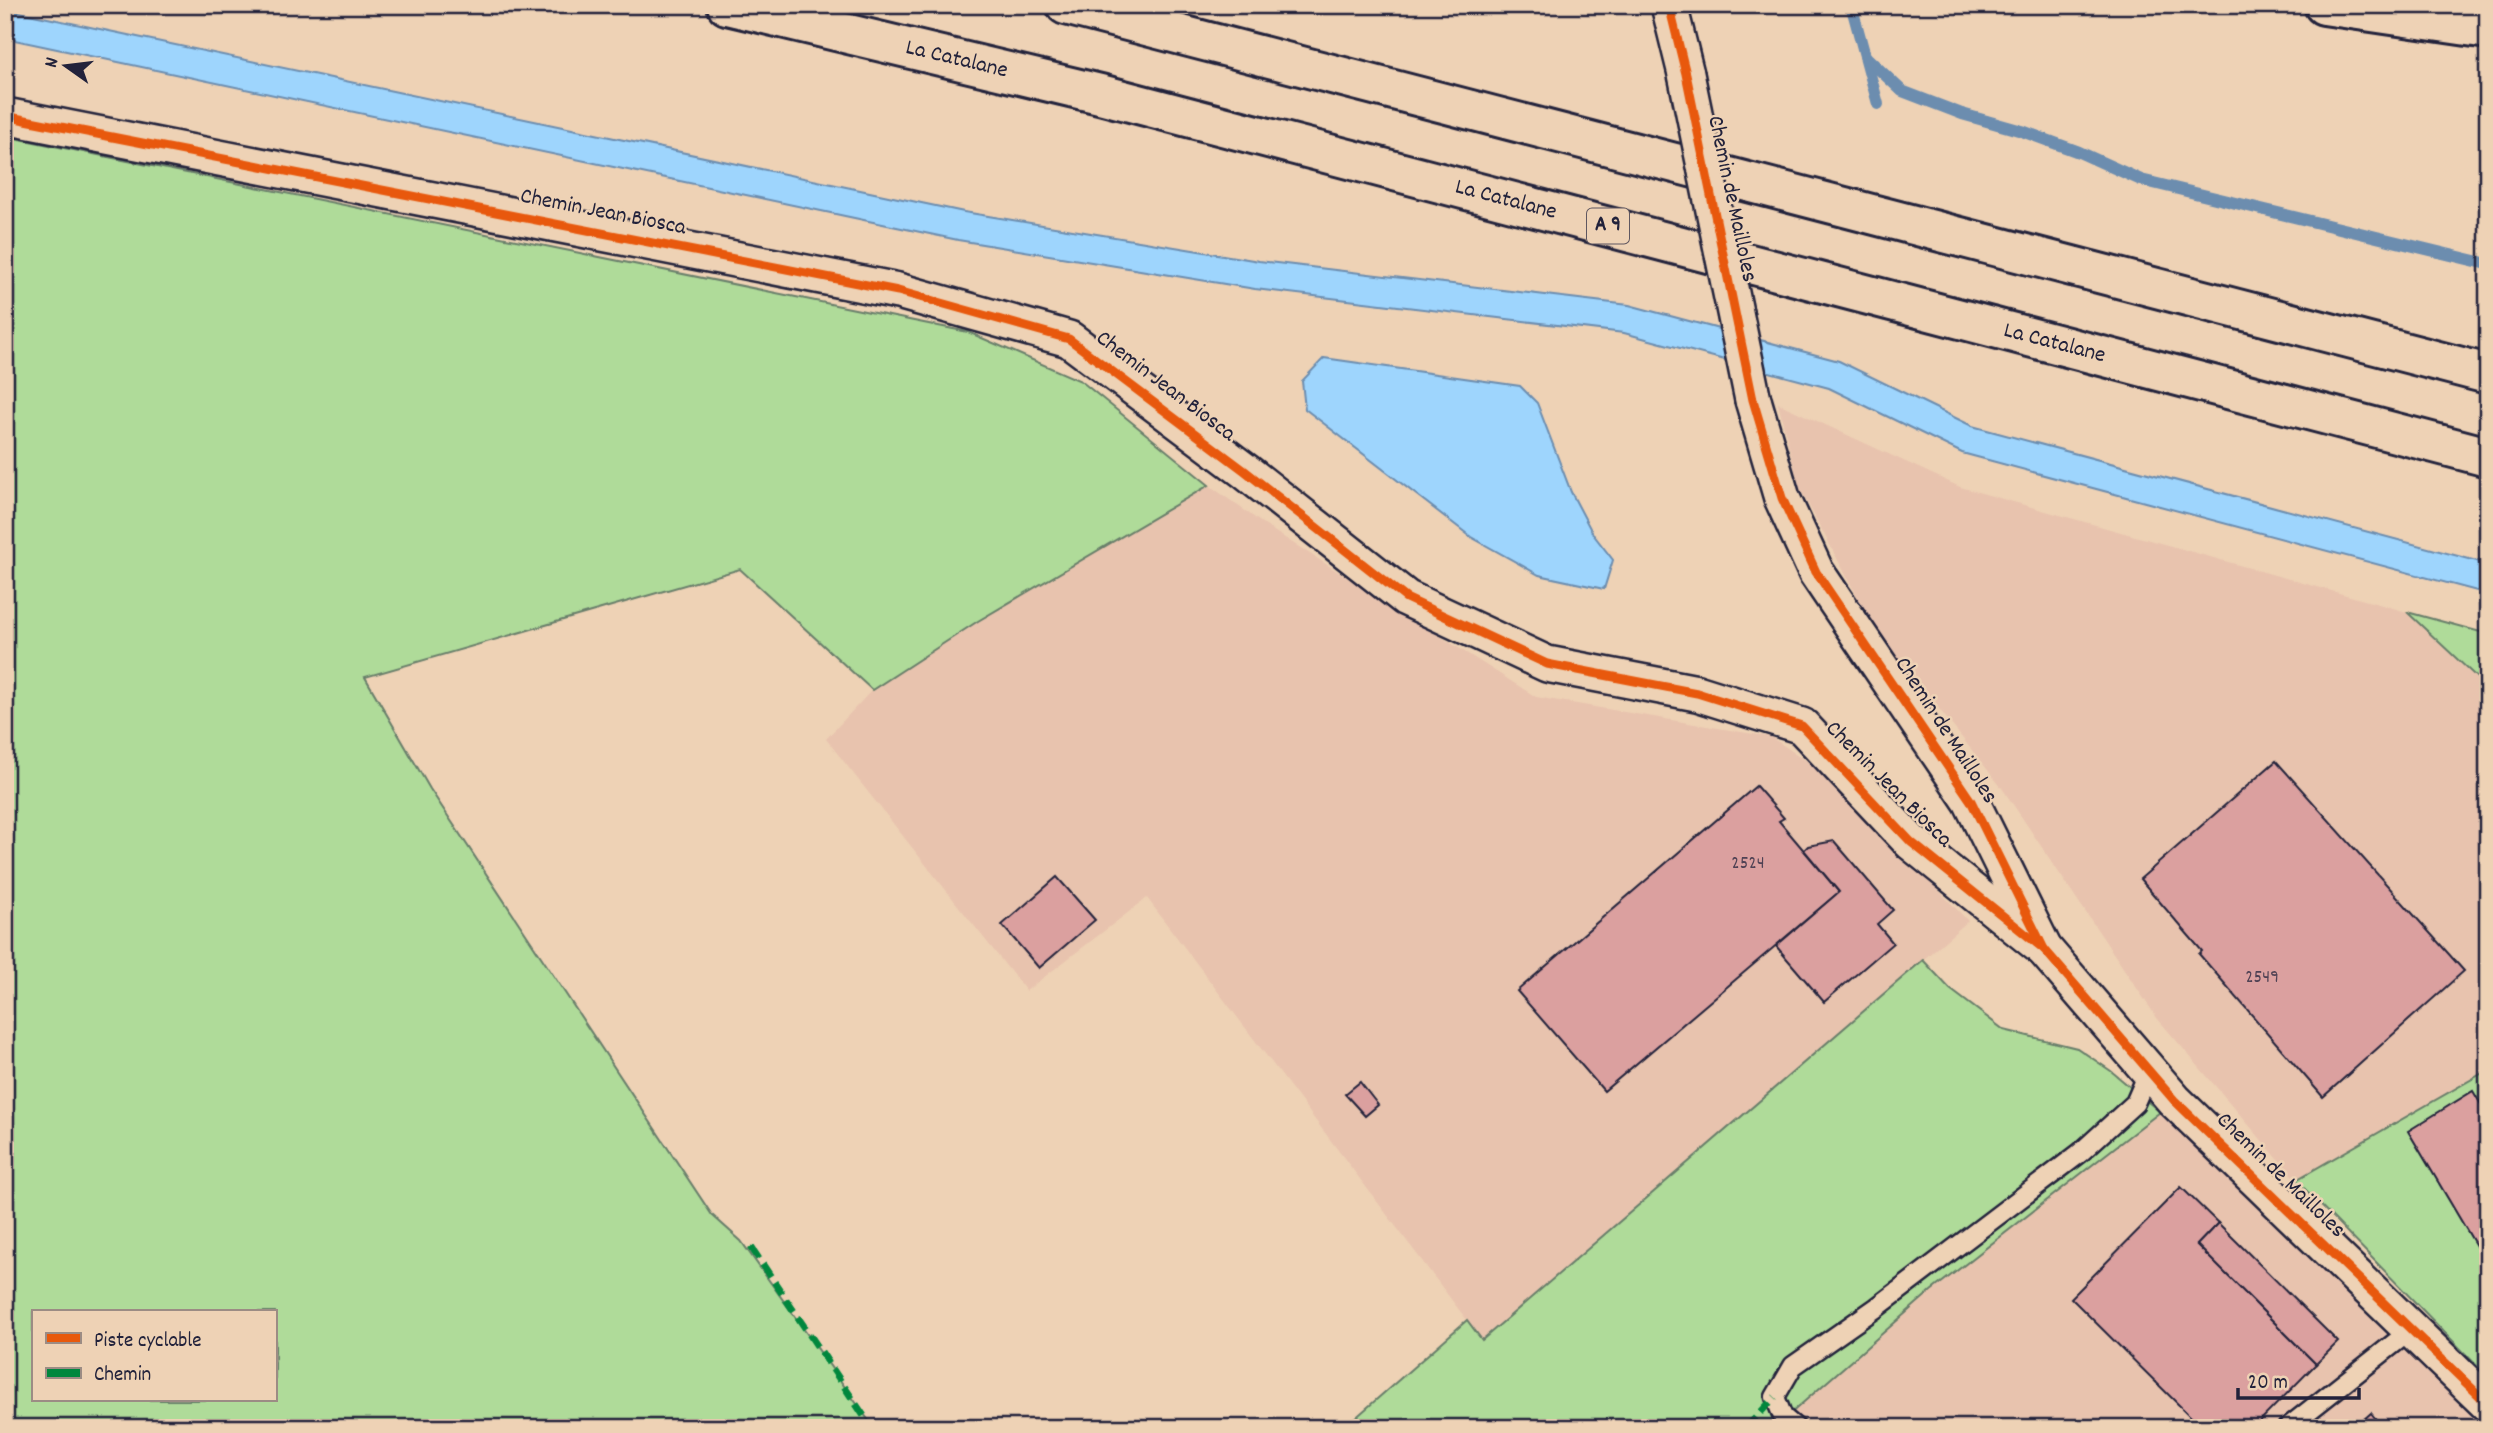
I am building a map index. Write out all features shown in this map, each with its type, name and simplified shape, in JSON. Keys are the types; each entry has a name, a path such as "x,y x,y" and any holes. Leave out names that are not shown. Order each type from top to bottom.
{"highway":[{"name":"La Catalane","path":"727,5 1100,94 2488,457"},
{"path":"1066,5 2488,374"},
{"path":"2324,5 2488,29"}],"street":[{"name":"Chemin de Mailloles","path":"1669,5 1686,74 1752,400 1782,498 1816,572 1971,801 2044,949 2174,1100 2488,1404"},
{"name":"Chemin Jean Biosca","path":"5,116 898,291 1069,339 1245,471 1406,598 1547,664 1698,693 1802,726 1911,842 2044,949"}],"lane":[{"path":"1796,1428 1783,1418 1775,1397 1793,1366 1876,1308 2080,1153 2135,1102 2149,1071"},
{"path":"2287,1428 2412,1330"}],"shaded area":[{"path":"1778,403 1960,487 2407,612 2488,688 2488,1070 2296,1180 2157,1018 2002,788 1873,626 1799,487"},
{"path":"1209,485 1269,528 1536,697 1771,737 1830,777 1968,921 1482,1340 1147,898 1026,991 826,739 872,690 978,621"},
{"path":"2160,1112 2486,1428 1774,1428 1931,1291"}],"green space":[{"path":"5,136 968,332 1081,381 1209,485 978,621 872,690 740,569 365,677 430,789 712,1215 741,1241 874,1428 5,1428"},
{"path":"2407,612 2488,634 2488,688"},
{"path":"1923,960 1950,989 2004,1030 2077,1048 2111,1071 2160,1112 1931,1291 1774,1428 1344,1428 1467,1320 1482,1340"},
{"path":"2488,1070 2488,1377 2296,1180"}],"water":[{"path":"5,9 964,212 1259,261 1629,305 1839,361 1972,426 2488,564 2488,594 1962,453 1829,388 1624,333 1255,289 958,240 5,38"},
{"path":"1324,358 1520,386 1537,403 1571,492 1593,534 1613,560 1604,589 1539,575 1471,537 1305,409 1302,381"}],"building":[{"path":"2276,761 2464,971 2323,1097 2199,954 2202,951 2140,879"},
{"path":"1756,786 1784,818 1779,821 1839,892 1604,1091 1517,991"},
{"path":"1834,841 1893,910 1877,924 1893,943 1824,1002 1776,946 1839,892 1804,850 1808,846"},
{"path":"1057,877 1095,920 1039,968 1002,925"},
{"path":"1360,1082 1378,1105 1365,1116 1345,1094"},
{"path":"2473,1091 2488,1116 2488,1266 2408,1131"},
{"path":"2181,1187 2218,1223 2197,1245 2316,1364 2253,1428 2202,1428 2071,1298"},
{"path":"2218,1223 2338,1342 2316,1364 2197,1245"},
{"path":"2371,1413 2383,1428 2354,1428"}],"waterway":[{"path":"1852,8 1878,104"},
{"path":"1865,56 1902,91 1962,114 2022,131 2079,152 2141,180 2488,264"}],"marked path":[{"path":"751,1247 872,1428"},
{"path":"1746,1428 1775,1397"}],"cycle path":[{"path":"1669,5 1686,74 1753,400 1782,498 1816,572 1971,801 2044,949 2174,1100 2488,1404"},
{"path":"5,116 898,291 1069,339 1245,471 1406,598 1547,664 1697,693 1802,726 1911,842 2044,949"}]}
